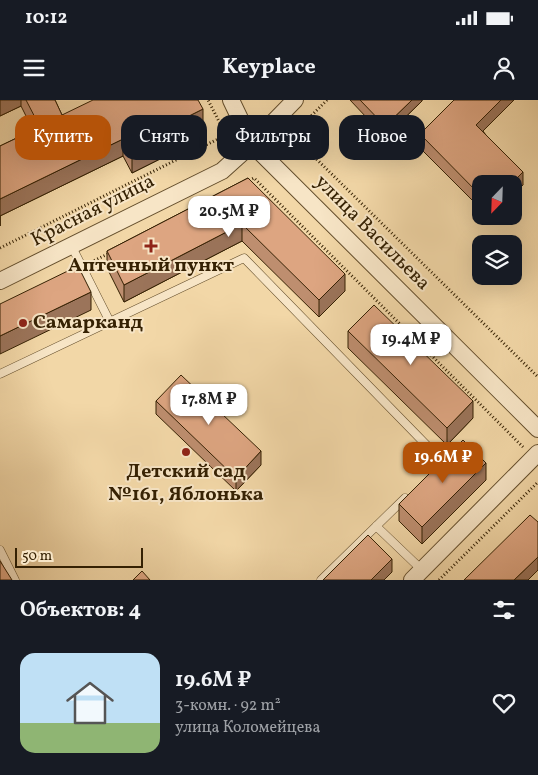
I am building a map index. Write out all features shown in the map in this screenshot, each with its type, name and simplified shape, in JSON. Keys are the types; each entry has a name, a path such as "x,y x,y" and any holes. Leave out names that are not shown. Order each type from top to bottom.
{"street":[{"name":"улица Васильева","path":"231,100 238,115"},
{"name":"Красная улица","path":"281,115 296,100"},
{"name":"Красная улица","path":"0,282 222,170 234,160"},
{"name":"улица Васильева","path":"268,160 538,429"},
{"path":"417,575 532,452"}],"lane":[{"path":"71,245 110,322"},
{"path":"0,374 244,258 442,461 429,474"},
{"path":"322,580 409,494"},
{"path":"376,526 417,575"},
{"path":"0,550 15,580"}],"path":[{"path":"0,248 226,135 208,100"},
{"path":"327,100 292,135 538,377"},
{"path":"239,186 254,178 532,452"},
{"path":"82,267 117,249"},
{"path":"439,580 538,482"}],"building":[{"path":"26,100 55,100 62,115 34,115"},
{"path":"93,100 198,100 203,109 191,115 121,115 121,140 111,145 111,115 62,115"},
{"path":"360,100 412,100 396,115 374,115"},
{"path":"454,100 501,100 476,125 523,172 520,175 472,175 472,187 425,139 425,129"},
{"path":"15,139 15,160 80,160 0,199 0,146"},
{"path":"248,178 345,274 319,300 242,224 124,285 107,251"},
{"path":"78,266 91,292 0,336 0,304"},
{"path":"374,305 473,401 447,428 348,331"},
{"path":"181,375 261,451 236,478 156,401"},
{"path":"463,440 486,463 422,527 399,504"},
{"path":"530,515 538,522 538,557 514,580 464,580"},
{"path":"368,535 392,559 371,580 323,580"},
{"path":"0,561 12,580 0,580"},
{"path":"142,571 150,580 133,580"}],"place":[{"name":"Аптечный пункт","path":"151,246"},
{"name":"Самарканд","path":"23,323"},
{"name":"Детский сад №161, Яблонька","path":"186,452"}]}
